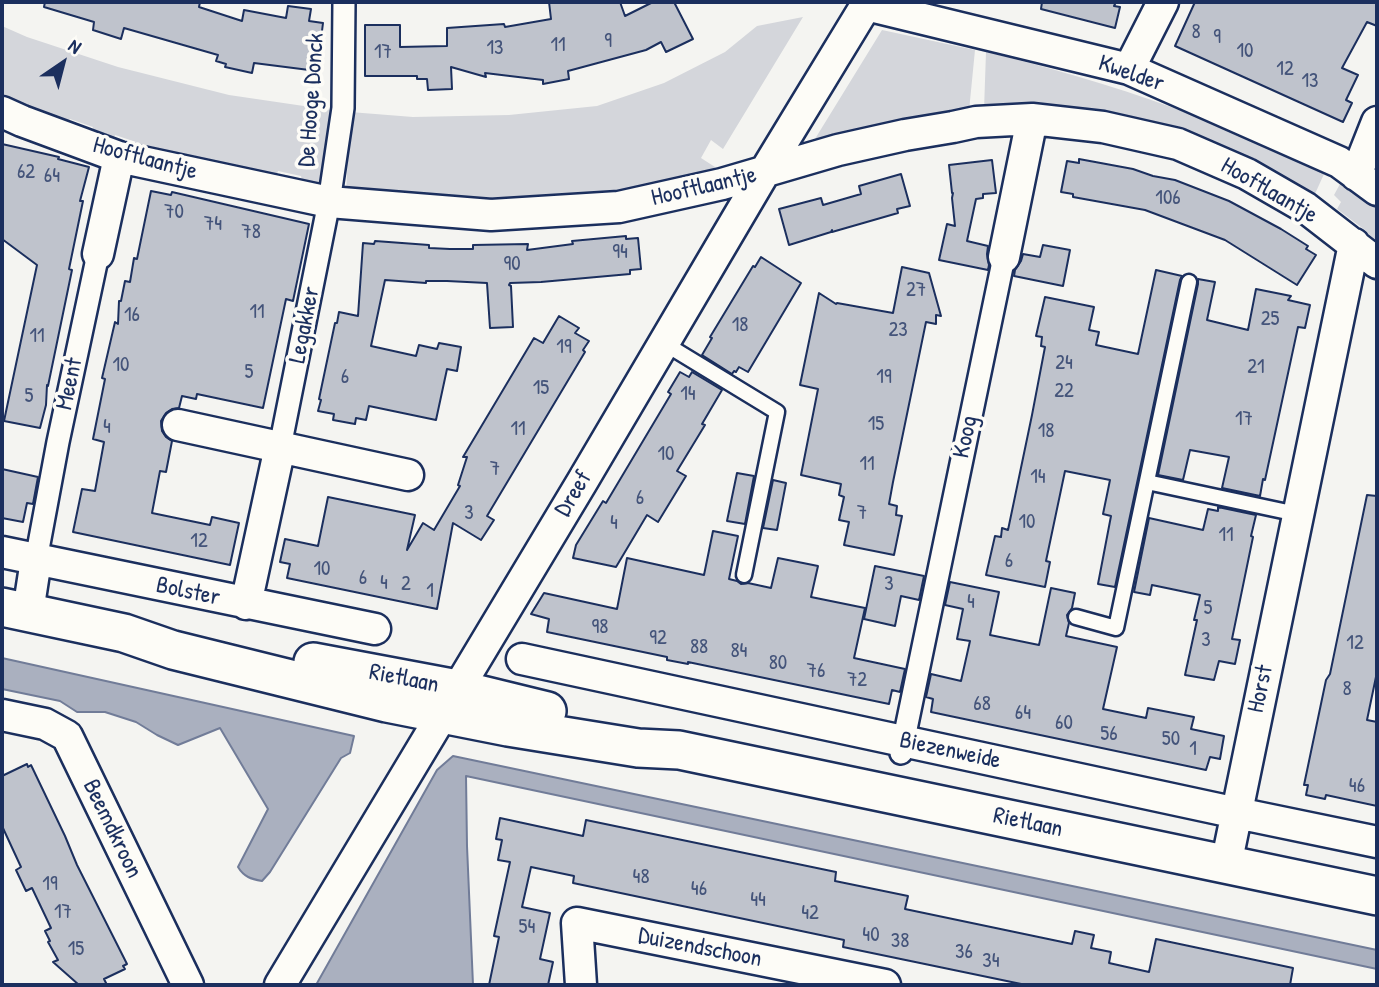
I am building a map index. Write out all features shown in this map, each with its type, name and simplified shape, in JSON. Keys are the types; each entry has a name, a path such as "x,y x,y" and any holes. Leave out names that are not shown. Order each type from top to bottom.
{"street":[{"name":"De Hooge Donck","path":"329,202 343,108 344,2"},
{"path":"1129,69 1163,2"},
{"name":"Kwelder","path":"867,4 1129,69 1339,162 1367,182"},
{"name":"Dreef","path":"280,985 867,4"},
{"name":"Hooftlaantje","path":"2,112 119,157 329,202 491,215 620,207 764,173 838,150 905,135 976,122 1032,119 1103,127 1178,144 1247,174 1307,208 1377,263"},
{"name":"Koog","path":"902,748 1032,119"},
{"path":"1367,182 1377,122"},
{"name":"Meent","path":"15,610 36,560 58,442 119,157"},
{"name":"Legakker","path":"246,604 329,202"},
{"name":"Horst","path":"1226,865 1354,244"},
{"path":"178,425 408,475"},
{"name":"Bolster","path":"2,552 375,629"},
{"name":"Rietlaan","path":"15,610 124,633 176,637 394,676 450,702 640,733 678,750 1377,896"},
{"name":"Biezenweide","path":"522,659 902,748 1377,842"},
{"name":"Beemdkroon","path":"2,715 45,724 67,736 188,985"},
{"name":"Duizendschoon","path":"581,985 577,923 885,985"}],"lane":[{"path":"1076,617 1116,628 1189,282"},
{"path":"663,342 777,412 744,575"},
{"path":"1147,482 1297,514"}],"shaded area":[{"path":"803,17 723,149 711,140 701,158 715,167 708,177 609,193 509,201 430,201 346,194 350,112 413,117 509,115 597,106 664,83 725,52 757,26"},
{"path":"2,26 118,67 229,95 331,110 324,190 304,189 301,176 278,171 274,182 141,151 139,143 115,135 113,141 92,132 93,127 70,119 66,125 2,102"},
{"path":"882,30 975,50 969,111 938,112 810,147"},
{"path":"986,52 1079,77 1171,107 1229,130 1324,174 1314,196 1252,162 984,110"},
{"path":"1340,184 1377,208 1377,243 1365,230 1337,209 1341,202 1334,195"}],"water":[{"path":"2,658 354,736 350,753 341,758 270,872 262,881 254,879 245,875 238,867 268,809 220,728 178,745 136,722 105,712 77,712 60,701 2,689"},
{"path":"453,756 1377,950 1377,969 466,776 473,985 316,985 437,770"}],"building":[{"path":"45,2 200,2 199,7 242,21 244,10 286,18 288,6 311,9 309,21 323,23 317,71 254,63 252,73 225,67 226,64 216,61 218,55 124,28 121,39 93,30 94,22 44,7"},
{"path":"549,2 620,2 625,16 653,2 674,2 693,39 666,52 661,42 646,50 568,71 569,79 543,84 543,80 485,73 486,77 451,67 452,89 428,90 427,79 417,79 417,76 365,76 365,25 400,25 400,47 447,46 447,28 504,24 505,27 551,19"},
{"path":"1042,2 1116,2 1114,6 1120,7 1115,28 1041,9"},
{"path":"1195,2 1377,2 1377,26 1367,22 1342,68 1358,75 1346,100 1352,103 1343,122 1175,46"},
{"path":"2,144 89,167 80,201 83,201 69,269 72,270 40,428 4,421 37,265 2,239"},
{"path":"1079,159 1175,180 1229,201 1281,229 1308,246 1306,249 1316,255 1297,285 1225,240 1145,210 1073,197 1073,194 1061,192 1067,161 1079,163"},
{"path":"992,160 996,193 983,194 983,198 976,199 967,241 988,246 988,270 939,260 947,224 955,226 949,165"},
{"path":"901,174 910,206 897,209 898,213 832,230 789,245 779,209 821,198 823,205 861,194 859,186"},
{"path":"151,191 171,195 172,192 309,224 293,301 286,299 263,408 197,394 196,399 182,396 179,408 166,413 161,421 162,431 172,441 166,472 160,471 152,513 210,525 212,517 239,523 230,565 73,532 82,489 95,491 104,442 93,439 105,379 102,378 115,322 118,324 119,301 125,281 130,282 134,258 137,259"},
{"path":"626,236 626,239 638,238 641,269 630,270 630,274 510,283 513,327 490,328 487,283 385,280 371,346 416,356 419,345 437,349 439,343 461,347 457,371 447,369 436,420 369,406 366,420 356,418 355,424 333,420 334,414 318,411 339,312 358,316 363,243 374,244 375,241 450,249 473,249 473,245 528,244 527,250 573,244 572,241"},
{"path":"1043,245 1070,250 1063,286 1014,276 1023,254 1040,257"},
{"path":"761,257 801,283 748,372 739,367 732,374 702,355 712,338 710,337"},
{"path":"902,267 929,273 941,316 936,315 936,324 926,322 893,482 889,504 897,506 896,515 902,516 894,555 844,545 849,522 839,520 844,497 839,495 841,484 801,475 818,389 800,385 819,293 836,304 893,313"},
{"path":"1156,270 1182,276 1115,587 1098,584 1111,516 1103,514 1110,480 1065,471 1046,561 1050,562 1045,587 986,575 995,536 1001,537 1002,528 1008,530 1045,347 1041,346 1042,337 1036,336 1045,297 1094,307 1089,330 1099,332 1096,345 1138,354"},
{"path":"1198,279 1215,282 1207,320 1248,330 1256,289 1291,296 1288,300 1310,305 1305,328 1298,327 1260,496 1222,488 1229,457 1190,450 1183,480 1158,475"},
{"path":"559,316 579,328 575,333 589,341 583,350 585,352 487,516 494,520 481,540 453,523 437,609 287,578 290,564 280,562 285,539 318,546 328,497 415,515 407,550 423,523 434,530 460,486 458,485 467,457 463,457 534,338 543,343"},
{"path":"680,372 689,377 692,372 722,390 702,424 705,425 677,471 686,476 658,522 647,515 616,567 573,558 576,545 603,501 606,503 671,394 668,392"},
{"path":"2,469 38,477 33,504 27,503 23,522 2,518"},
{"path":"737,473 754,476 745,524 727,521"},
{"path":"773,480 786,483 777,530 763,528"},
{"path":"1367,495 1377,496 1377,672 1367,720 1377,722 1377,806 1326,795 1325,799 1306,795 1308,785 1304,785"},
{"path":"1218,507 1256,515 1232,639 1240,640 1235,664 1219,661 1214,680 1185,675 1200,595 1152,585 1150,595 1134,592 1149,518 1203,530 1208,509 1218,511"},
{"path":"713,531 738,536 729,579 741,584 771,588 778,558 818,566 811,597 865,608 854,658 905,669 900,692 892,690 889,704 688,662 667,660 667,657 547,632 549,619 531,614 544,593 617,609 627,558 704,575"},
{"path":"875,566 924,576 919,600 901,596 895,626 864,619"},
{"path":"950,582 999,592 990,635 1039,645 1051,588 1075,593 1072,608 1067,615 1069,623 1066,636 1117,647 1103,709 1146,718 1148,708 1194,717 1191,729 1224,736 1220,759 1210,757 1206,770 931,712 933,699 926,697 931,674 961,681 970,641 957,639 963,609 945,605"},
{"path":"27,764 28,767 31,765 127,964 123,966 125,969 104,979 107,985 79,985 53,962 58,960 45,931 51,928 32,888 26,891 16,870 21,867 2,826 2,776"},
{"path":"500,818 583,836 586,820 836,872 835,881 908,896 905,909 1072,944 1075,931 1094,935 1091,948 1111,952 1109,963 1149,972 1156,939 1293,968 1290,985 1026,985 843,947 844,940 573,883 574,876 531,867 522,907 550,913 540,959 553,962 548,985 489,985 499,937 494,936 510,862 498,860 502,840 496,839"}]}
